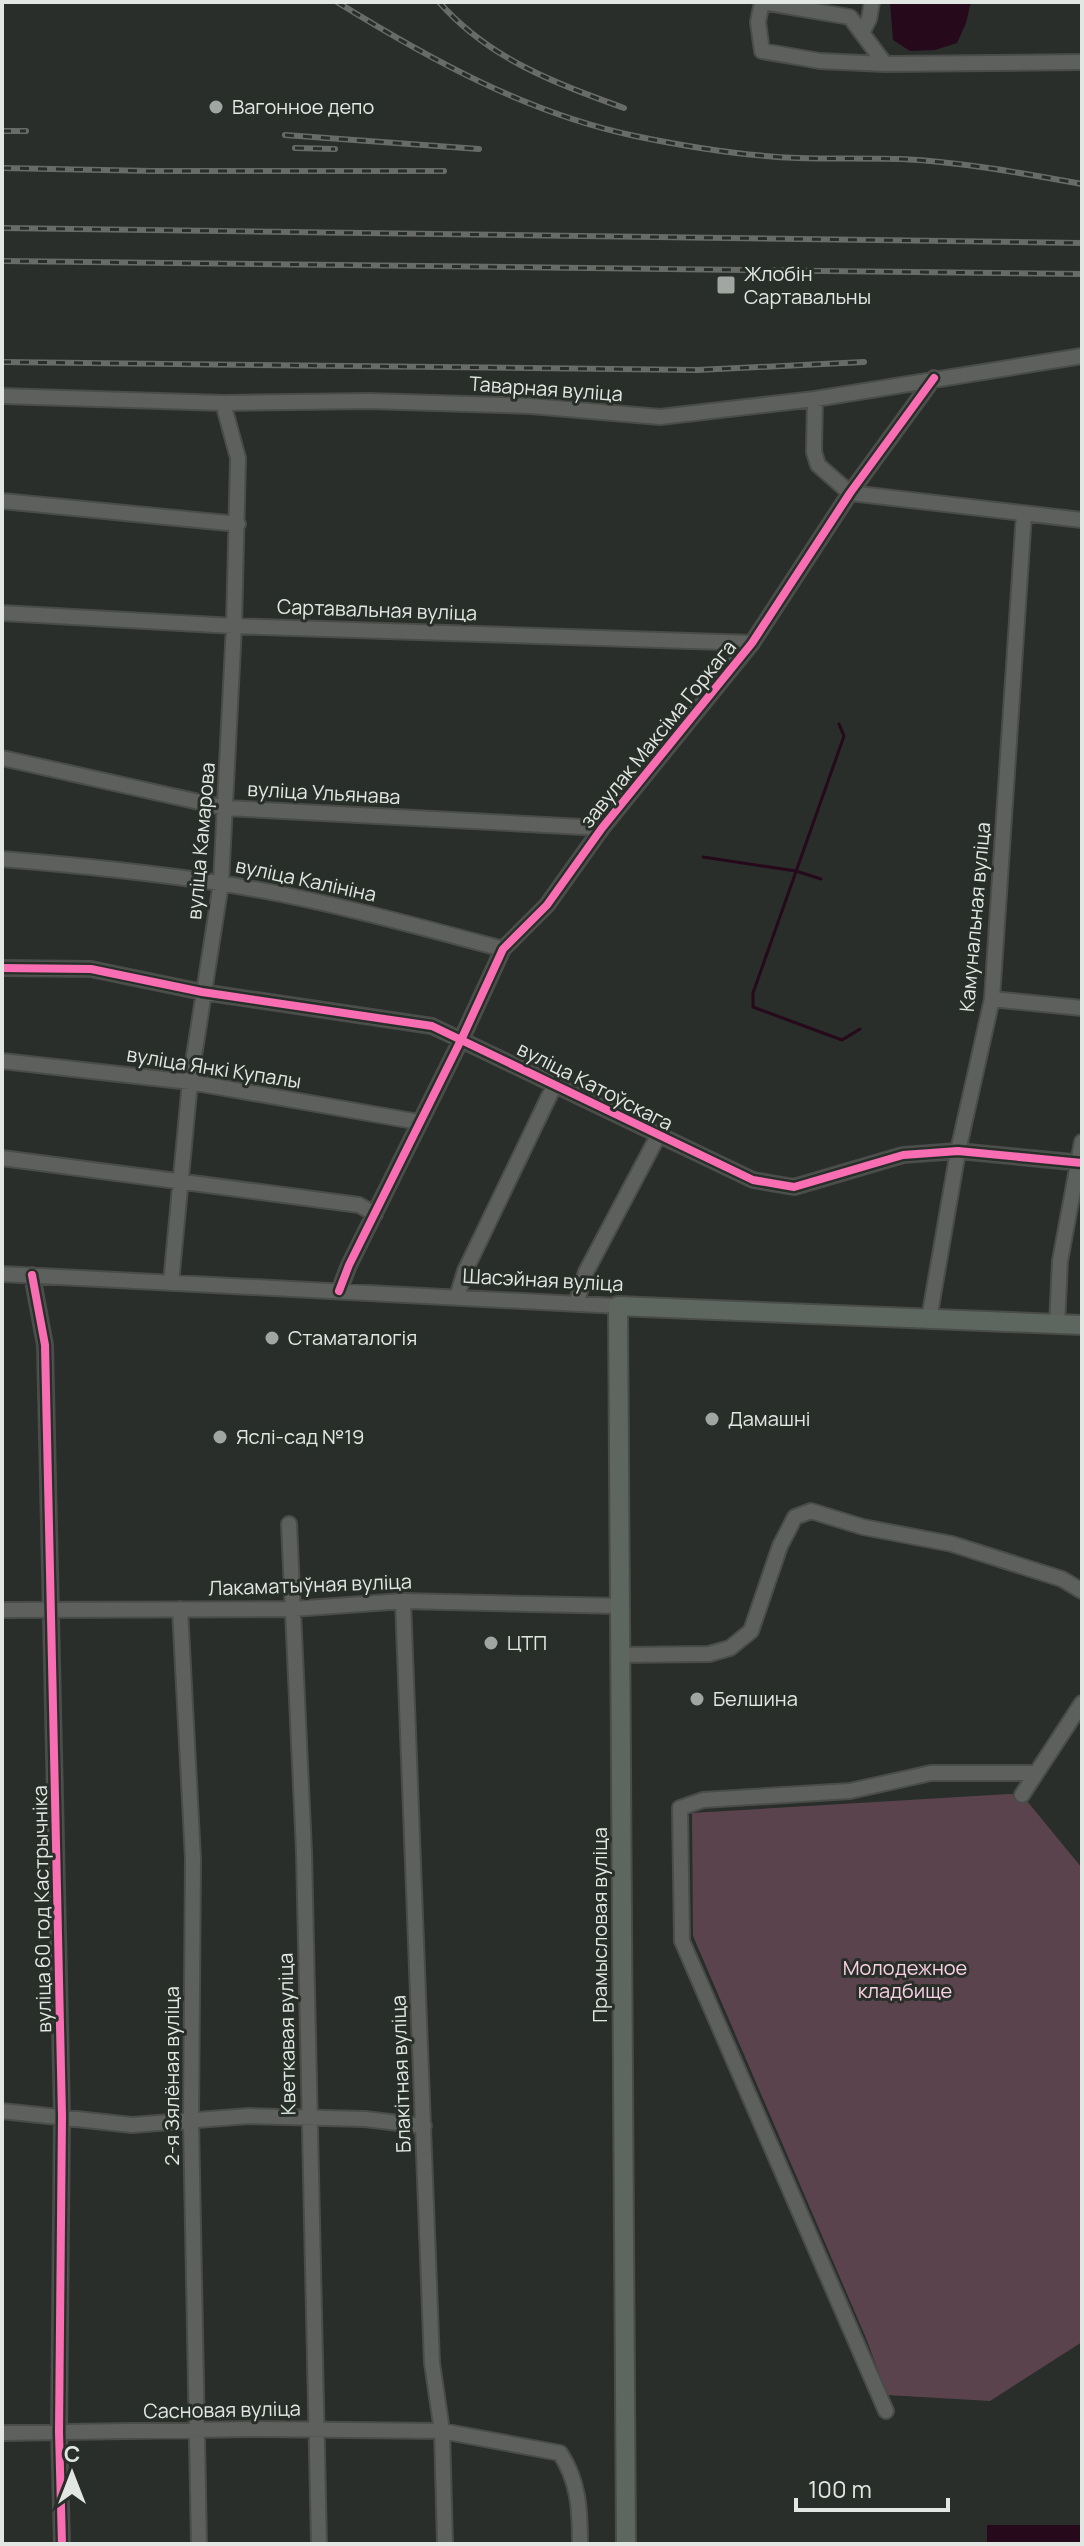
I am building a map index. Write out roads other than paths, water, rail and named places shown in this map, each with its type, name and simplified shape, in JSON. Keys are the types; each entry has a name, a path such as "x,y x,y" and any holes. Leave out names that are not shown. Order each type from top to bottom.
{"main road":[{"name":"Шасэйная вуліца","path":"618,1306 1082,1325"},
{"name":"Прамысловая вуліца","path":"618,1306 626,2544"}],"street":[{"path":"885,64 850,17 762,2 758,22 762,51 820,61 885,64 1082,62"},
{"path":"862,33 872,2"},
{"name":"Таварная вуліца","path":"2,396 223,403 369,401 531,406 660,417 815,399 1082,356"},
{"name":"завулак Максіма Горкага","path":"339,1291 503,949 547,905 602,828 752,643 850,493 934,378"},
{"path":"815,399 814,452 818,465 850,493 1082,520"},
{"name":"вуліца Камарова","path":"171,1283 190,1082 221,883 226,808 238,458 223,403"},
{"path":"2,501 238,524"},
{"name":"Камунальная вуліца","path":"929,1319 958,1151 992,999 1024,514"},
{"name":"Сартавальная вуліца","path":"2,613 234,626 752,643"},
{"name":"вуліца Ульянава","path":"2,758 226,808 602,828"},
{"name":"вуліца Калініна","path":"2,859 85,865 221,883 367,913 503,949"},
{"name":"вуліца Катоўскага","path":"2,968 91,969 202,992 432,1026 753,1180 794,1187 903,1155 958,1151 1080,1163"},
{"path":"992,999 1082,1008"},
{"name":"вуліца Янкі Купалы","path":"2,1061 190,1082 419,1122"},
{"path":"457,1297 465,1271 555,1084"},
{"path":"576,1304 586,1272 658,1136"},
{"path":"1057,1324 1060,1261 1082,1142"},
{"path":"2,1158 359,1205 375,1214"},
{"name":"Шасэйная вуліца","path":"2,1274 618,1306"},
{"name":"вуліца 60 год Кастрычніка","path":"32,1275 45,1345 52,1611 62,2116 59,2432 62,2544"},
{"path":"619,1655 709,1654 730,1648 751,1631 780,1546 795,1517 811,1511 863,1527 952,1544 1062,1579 1082,1591"},
{"name":"Кветкавая вуліца","path":"289,1524 304,1852 319,2544"},
{"name":"Лакаматыўная вуліца","path":"2,1610 293,1609 403,1601 619,1606"},
{"name":"Блакітная вуліца","path":"403,1601 432,2363 442,2431 445,2544"},
{"name":"2-я Зялёная вуліца","path":"180,1609 193,1859 191,2121 199,2544"},
{"path":"1022,1795 1082,1703"},
{"path":"886,2411 682,1941 680,1808 703,1800 850,1791 931,1773 1036,1773"},
{"path":"2,2111 132,2125 249,2116 365,2119 424,2126"},
{"name":"Сасновая вуліца","path":"2,2433 316,2429 442,2431 560,2453 573,2472 580,2506 580,2544"}],"waterway":[{"path":"839,724 844,736 753,993 753,1007 842,1040 860,1029"},
{"path":"703,857 796,871 821,879"}],"railway":[{"path":"337,2 444,64 518,99 556,114 635,136 757,155 947,163 1082,184"},
{"path":"439,2 458,22 501,54 548,79 624,108"},
{"path":"2,131 26,131"},
{"path":"285,135 479,149"},
{"path":"295,148 335,149"},
{"path":"2,168 444,171"},
{"path":"2,228 1082,243"},
{"path":"2,261 1082,274"},
{"path":"2,362 697,370 864,362"}],"place":[{"name":"Вагонное депо","path":"216,107"},
{"name":"Жлобін Сартавальны","path":"726,285"},
{"name":"Стаматалогія","path":"272,1338"},
{"name":"Дамашні","path":"712,1419"},
{"name":"Яслі-сад №19","path":"220,1437"},
{"name":"ЦТП","path":"491,1643"},
{"name":"Белшина","path":"697,1699"}],"park label":[{"name":"Молодежное кладбище","path":"905,1980"}]}
